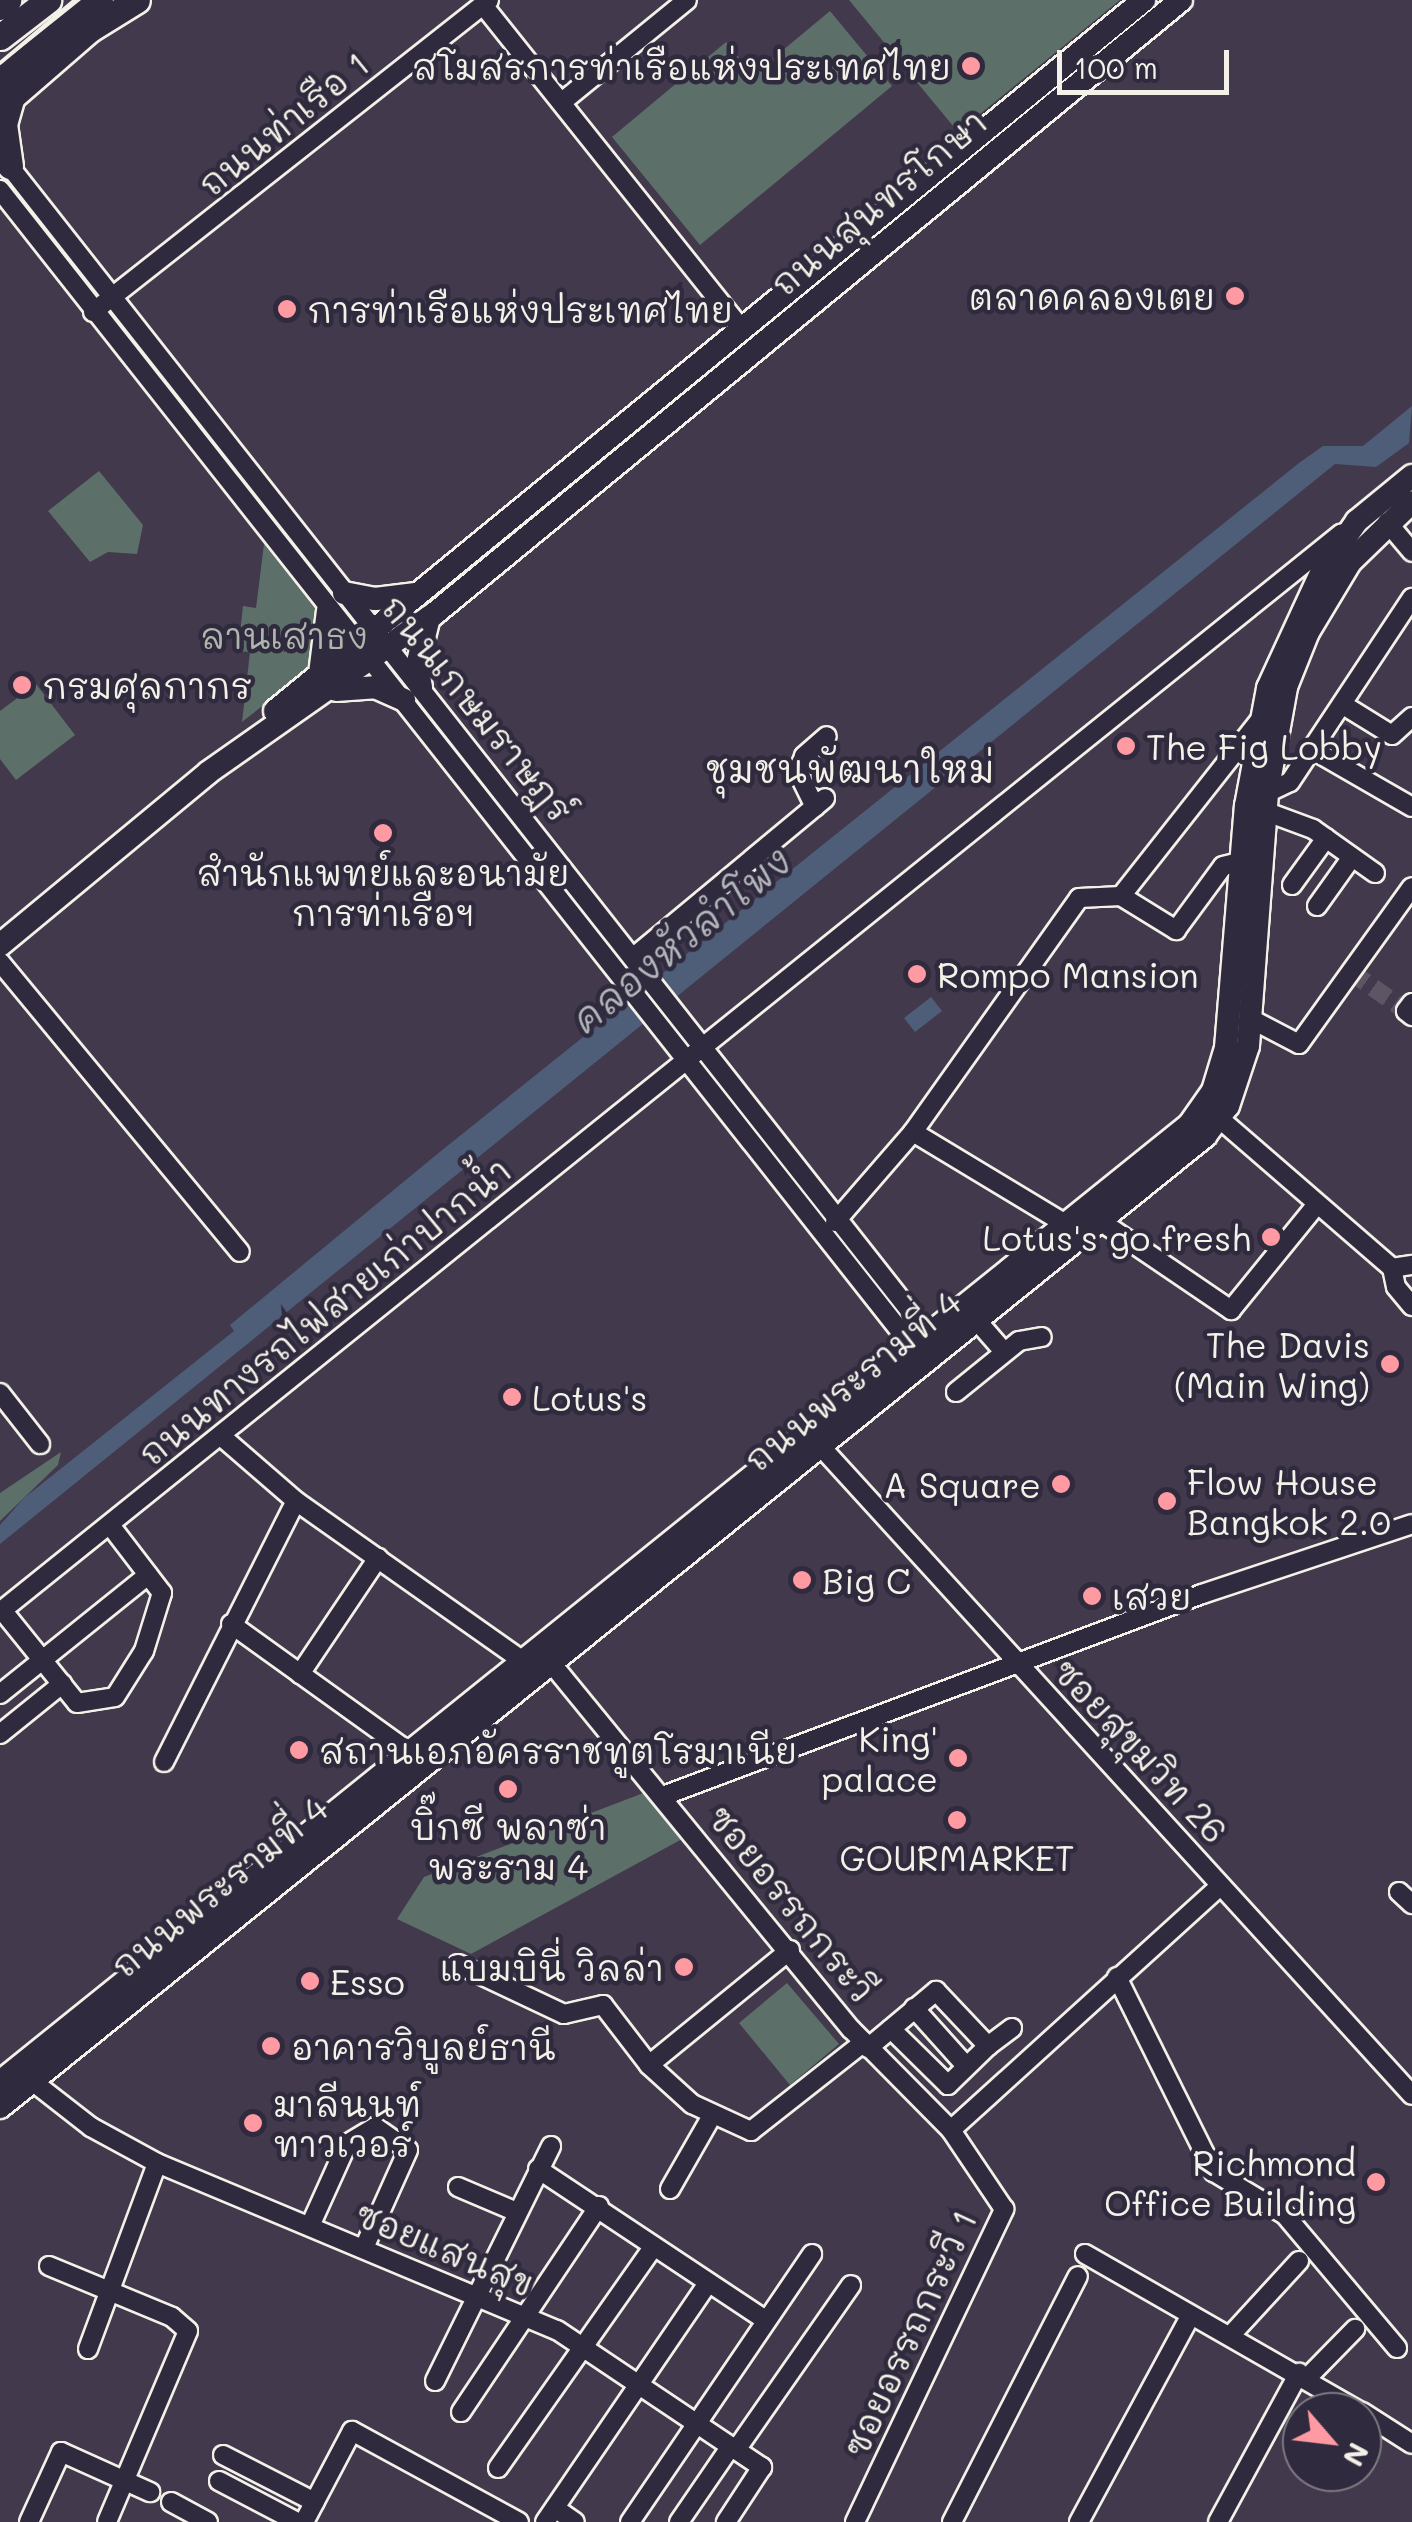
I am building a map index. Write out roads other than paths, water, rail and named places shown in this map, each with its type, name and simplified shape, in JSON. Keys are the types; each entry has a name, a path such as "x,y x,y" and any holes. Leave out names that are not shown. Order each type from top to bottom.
{"highway":[{"path":"0,7 8,0"},
{"path":"0,37 48,0"},
{"path":"3,170 4,94 100,0"},
{"path":"4,94 90,29 137,0"}],"main road":[{"name":"ถนนสุนทรโกษา","path":"373,646 422,592 1144,0"},
{"path":"1070,89 1162,0"},
{"name":"ถนนสุนทรโกษา","path":"373,646 429,618 1180,0"},
{"name":"ถนนพระรามที่ 4","path":"0,2107 11,2075 409,1752 823,1449 927,1349 1066,1225 1171,1142 1213,1092 1226,1048 1259,721 1293,622 1357,521 1412,476"},
{"name":"ถนนพระรามที่ 4","path":"11,2075 927,1349 978,1323 1102,1223 1220,1119 1243,1072 1251,1020 1267,802 1279,711 1296,660 1343,573 1388,522 1412,502"},
{"path":"344,593 386,599 422,592"},
{"path":"324,684 328,611"},
{"path":"0,946 209,772 324,684 412,694 429,618"},
{"path":"0,934 373,646"}],"street":[{"path":"562,102 687,0"},
{"path":"486,2 742,328"},
{"name":"ถนนท่าเรือ 1","path":"93,312 119,298 486,2"},
{"name":"ถนนเกษมราษฎร์","path":"3,170 119,298 344,593 373,646 552,852 641,963 702,1044 794,1184 835,1222 927,1349"},
{"name":"ถนนเกษมราษฎร์","path":"3,170 93,312 328,611 373,646"},
{"path":"702,1044 1357,521"},
{"path":"1388,522 1412,552"},
{"path":"1375,873 1267,802 1290,782 1345,706 1412,598"},
{"name":"ถนนเกษมราษฎร์","path":"412,694 536,864 686,1057 927,1349"},
{"path":"1345,706 1396,735 1412,717"},
{"path":"1121,896 1259,721"},
{"path":"641,963 820,802 798,772 827,736"},
{"path":"1313,750 1412,807"},
{"path":"1292,885 1326,838"},
{"path":"536,864 552,852"},
{"path":"1316,906 1352,857"},
{"path":"835,1222 913,1132 1079,898 1121,896 1176,930 1224,866 1243,861"},
{"path":"1251,1020 1299,1044 1412,887"},
{"path":"0,962 240,1252"},
{"path":"1412,1003 1406,1011 1412,1016"},
{"name":"ถนนทางรถไฟสายเก่าปากน้ำ","path":"1,1611 702,1044"},
{"path":"1220,1119 1392,1268 1396,1287 1412,1306"},
{"path":"913,1132 1066,1225"},
{"path":"1102,1223 1231,1310 1317,1204"},
{"path":"1392,1268 1412,1265"},
{"path":"978,1323 1004,1352"},
{"path":"956,1392 1024,1338 1042,1337"},
{"path":"0,1394 40,1444"},
{"name":"ซอยอรรถกระวี","path":"221,1436 296,1501 378,1558 538,1658 663,1796 866,2045 951,2130"},
{"name":"ซอยสุขุมวิท 26","path":"823,1449 1412,2095"},
{"path":"164,1762 296,1501"},
{"path":"1,1611 77,1703 93,1704 126,1685 161,1602 148,1574 110,1524"},
{"path":"663,1796 1017,1664 1412,1524"},
{"path":"300,1674 378,1558"},
{"path":"0,1694 148,1574"},
{"path":"231,1624 409,1752"},
{"path":"0,1734 62,1684"},
{"path":"951,2130 1220,1886"},
{"path":"650,2064 790,1950"},
{"path":"458,1964 564,2014 603,2004 650,2064 713,2114 757,2129 938,1991 988,2046"},
{"path":"1117,1977 1214,2172 1285,2215 1397,2348"},
{"path":"914,2008 966,2066"},
{"path":"891,2029 945,2084 1012,2028"},
{"name":"ซอยแสนสุข","path":"11,2075 90,2127 157,2163 525,2317 582,2346 763,2468 726,2522"},
{"path":"670,2189 713,2114"},
{"path":"310,2226 347,2144 375,2127 408,2150 364,2248"},
{"name":"ซอยอรรถกระวี 1","path":"855,2522 1004,2209 951,2130"},
{"path":"435,2381 551,2146"},
{"path":"88,2350 114,2292 157,2163"},
{"path":"538,2169 765,2320"},
{"path":"458,2186 517,2212"},
{"path":"461,2412 598,2206"},
{"path":"498,2468 654,2246"},
{"path":"630,2522 812,2254"},
{"path":"1085,2254 1329,2392"},
{"path":"1230,2336 1299,2261"},
{"path":"49,2266 114,2292 188,2330 107,2522"},
{"path":"952,2522 1078,2276"},
{"path":"575,2522 550,2515 708,2283"},
{"path":"679,2522 851,2285"},
{"path":"1078,2522 1190,2315"},
{"path":"1218,2522 1303,2376 1355,2329"},
{"path":"1382,2425 1412,2444"},
{"path":"219,2481 300,2522 315,2502 352,2431 518,2522"},
{"path":"36,2520 62,2452 150,2492"},
{"path":"223,2455 315,2502"},
{"path":"171,2502 208,2522"}],"water":[{"path":"1412,406 1409,443 1376,467 1335,464 0,1544 0,1525 24,1498 234,1331 230,1325 441,1151 1299,463 1323,446 1363,446"},
{"path":"931,997 942,1011 915,1032 904,1018"}],"tunnel":[{"path":"1351,972 1406,1011"}],"railway":[{"path":"0,63 75,0"}],"place":[{"name":"สโมสรการท่าเรือแห่งประเทศไทย","path":"971,66"},
{"name":"ตลาดคลองเตย","path":"1235,296"},
{"name":"การท่าเรือแห่งประเทศไทย","path":"287,309"},
{"name":"กรมศุลกากร","path":"22,685"},
{"name":"The Fig Lobby","path":"1126,746"},
{"name":"สำนักแพทย์และอนามัย การท่าเรือฯ","path":"383,833"},
{"name":"Rompo Mansion","path":"917,974"},
{"name":"Lotus's go fresh","path":"1271,1237"},
{"name":"The Davis (Main Wing)","path":"1390,1364"},
{"name":"Lotus's","path":"512,1397"},
{"name":"A Square","path":"1061,1484"},
{"name":"Flow House Bangkok 2.0","path":"1167,1501"},
{"name":"Big C","path":"802,1580"},
{"name":"เสวย","path":"1092,1596"},
{"name":"สถานเอกอัครราชทูตโรมาเนีย","path":"299,1750"},
{"name":"King' palace","path":"958,1758"},
{"name":"บิ๊กซี พลาซ่า พระราม 4","path":"508,1789"},
{"name":"GOURMARKET","path":"957,1820"},
{"name":"แบมบินี่ วิลล่า","path":"684,1967"},
{"name":"Esso","path":"310,1981"},
{"name":"อาคารวิบูลย์ธานี","path":"271,2046"},
{"name":"มาลีนนท์ ทาวเวอร์","path":"253,2123"},
{"name":"Richmond Office Building","path":"1376,2182"}],"district":[{"name":"ชุมชนพัฒนาใหม่","path":"850,769"}],"park label":[{"name":"ลานเสาธง","path":"284,635"}],"water label":[{"name":"คลองหัวลำโพง","path":"681,940"}]}
